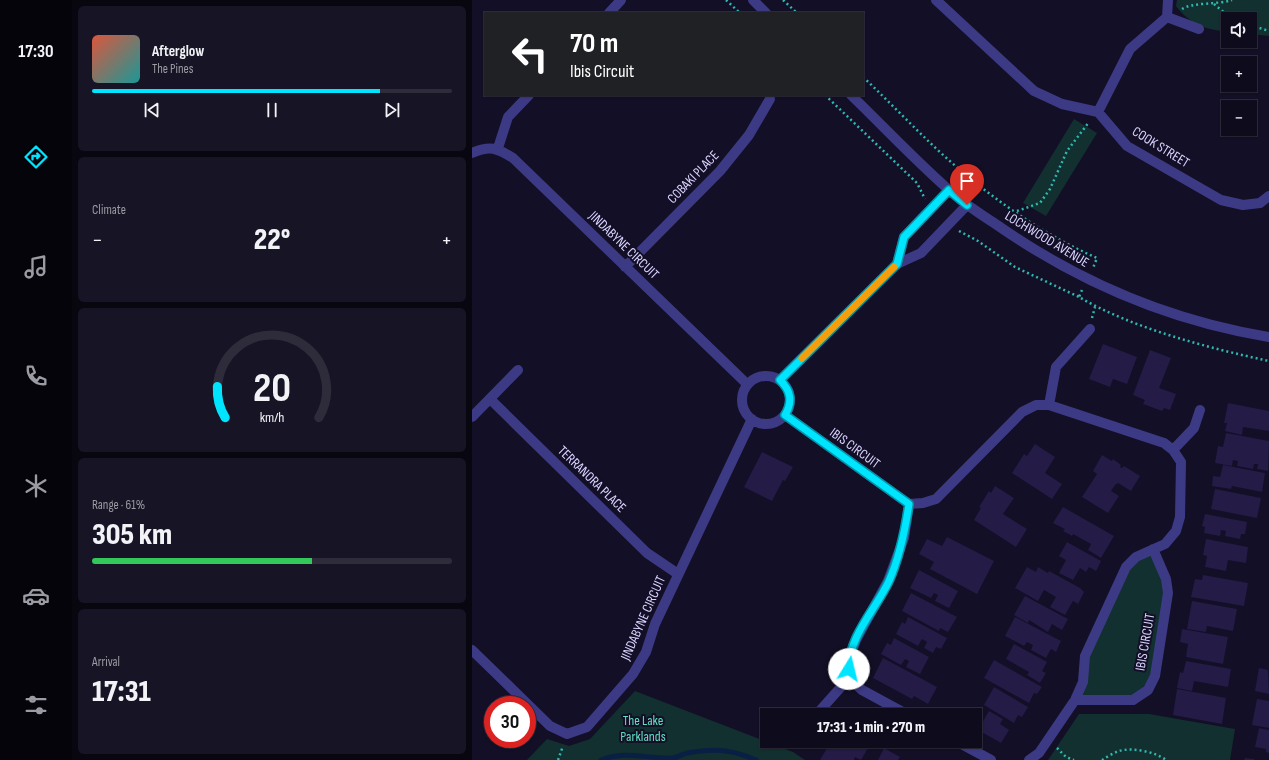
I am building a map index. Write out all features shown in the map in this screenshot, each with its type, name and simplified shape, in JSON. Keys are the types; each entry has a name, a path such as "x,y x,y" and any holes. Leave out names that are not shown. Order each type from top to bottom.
{"street":[{"path":"610,12 621,0"},
{"path":"753,0 765,12"},
{"path":"936,0 1034,91 1062,104 1098,112 1130,49 1167,17 1168,0"},
{"path":"1167,17 1199,28"},
{"path":"472,153 482,148 498,148 508,117 528,96"},
{"name":"LOCHWOOD AVENUE","path":"852,96 949,190 967,205 1021,242 1088,280 1153,308 1230,331 1269,337"},
{"name":"COBAKI PLACE","path":"625,267 720,171 750,136 770,99"},
{"name":"COOK STREET","path":"1098,112 1127,146 1221,200 1244,206 1260,204 1269,196"},
{"name":"JINDABYNE CIRCUIT","path":"498,148 513,158 747,384"},
{"path":"897,264 904,237 949,190"},
{"path":"780,380 897,264 921,253 967,205"},
{"path":"1049,405 1056,367 1090,329"},
{"path":"472,417 518,370"},
{"path":"763,375 772,376 780,380 787,387 791,396 790,406 785,415 778,421 770,424 761,423 752,419 746,412 742,403 743,393 747,384 754,378 763,375"},
{"name":"TERRANORA PLACE","path":"490,399 647,553 678,574"},
{"path":"895,708 862,690 850,678 849,660 856,640 888,581 904,538 909,504 923,503 936,499 1022,412 1036,405 1049,405 1164,443 1173,450 1181,462 1180,517 1176,531 1165,544 1136,557 1126,567 1085,656 1083,682 1075,700 1039,753 1029,760"},
{"path":"1173,450 1194,428 1200,410"},
{"name":"IBIS CIRCUIT","path":"785,415 909,504"},
{"name":"JINDABYNE CIRCUIT","path":"472,650 550,726 568,734 587,727 633,674 646,652 655,624 752,419"},
{"name":"IBIS CIRCUIT","path":"1075,700 1134,700 1148,690 1155,676 1168,593 1166,579 1153,549"},
{"path":"822,708 850,678"},
{"path":"969,748 991,760"}],"path":[{"path":"726,0 739,12"},
{"path":"783,0 796,12"},
{"path":"1167,17 1187,6 1214,4 1232,0"},
{"path":"1214,4 1224,12"},
{"path":"1257,27 1269,31"},
{"path":"864,78 959,169 1017,212 1049,233 1097,258 1079,297 1095,307 1216,349 1269,361"},
{"path":"1017,212 1040,203 1050,190 1067,151 1078,134 1098,112"},
{"path":"1048,740 1066,757 1074,760"},
{"path":"1102,760 1120,751 1138,750 1162,757 1166,760"}],"green space":[{"path":"1177,0 1269,0 1269,36 1257,35 1257,12 1221,12 1221,31 1205,27 1193,22 1176,6"},
{"path":"1074,119 1097,133 1046,216 1023,203"},
{"path":"1153,549 1166,579 1155,676 1133,700 1075,700 1085,656 1126,567"},
{"name":"The Lake Parklands","path":"635,691 760,739 760,748 783,748 793,752 805,760 527,760 547,739 569,746 590,739"},
{"path":"1079,714 1149,714 1235,729 1230,760 1048,760"}],"building":[{"path":"1103,344 1137,357 1127,384 1113,379 1110,387 1089,379"},
{"path":"1150,350 1171,358 1159,388 1176,394 1170,410 1164,408 1162,411 1143,404 1145,400 1133,395"},
{"path":"1228,403 1269,411 1269,431 1243,427 1242,435 1225,431 1227,423 1224,423"},
{"path":"1226,433 1269,441 1268,471 1257,469 1258,464 1254,464 1253,469 1237,466 1238,461 1233,460 1232,466 1215,463 1218,446 1223,447"},
{"path":"1035,444 1055,457 1045,473 1062,484 1052,499 1012,473 1024,454 1027,456"},
{"path":"762,452 793,467 785,481 783,480 772,501 744,487"},
{"path":"1102,455 1112,461 1113,459 1121,465 1120,467 1122,468 1124,466 1140,476 1131,491 1118,483 1115,485 1111,491 1119,496 1108,513 1082,497 1097,474 1093,471"},
{"path":"1223,465 1265,473 1262,492 1232,486 1231,489 1212,486 1213,476 1220,477"},
{"path":"995,486 1014,498 1003,514 1027,529 1016,547 974,520 981,508 979,507 989,491 991,493"},
{"path":"1215,489 1261,498 1257,518 1211,509"},
{"path":"1063,507 1114,536 1101,558 1088,550 1091,544 1073,534 1072,536 1063,531 1065,529 1053,523"},
{"path":"1205,514 1247,522 1245,534 1241,534 1240,539 1225,536 1226,531 1221,530 1220,536 1204,533 1205,527 1202,526"},
{"path":"947,537 994,561 977,594 930,569 934,562 919,554 927,539 942,546"},
{"path":"1206,539 1248,547 1246,563 1228,560 1226,571 1205,567 1207,556 1203,555"},
{"path":"1067,542 1101,561 1096,571 1089,567 1086,572 1080,568 1073,580 1059,573 1066,560 1059,556"},
{"path":"1027,567 1036,572 1038,567 1048,573 1049,571 1080,588 1084,592 1078,604 1073,601 1065,615 1050,607 1056,597 1044,590 1038,601 1015,588"},
{"path":"919,570 958,591 949,608 935,601 938,595 934,593 931,598 910,588"},
{"path":"1203,575 1248,583 1244,606 1191,597 1195,579 1202,580"},
{"path":"911,593 957,617 948,632 940,628 939,631 902,611"},
{"path":"1025,596 1068,619 1062,630 1052,624 1048,632 1029,620 1028,623 1014,615"},
{"path":"1192,601 1237,609 1233,631 1207,626 1206,632 1187,629"},
{"path":"908,617 947,638 941,649 936,647 933,653 924,648 927,642 922,639 918,646 896,634 902,622 905,624"},
{"path":"1015,617 1061,641 1056,652 1051,649 1046,658 1031,650 1033,645 1027,642 1024,646 1005,636"},
{"path":"1182,629 1228,637 1223,664 1186,657 1188,644 1180,642"},
{"path":"894,638 929,657 920,674 906,667 909,661 905,659 901,665 881,654 887,643 891,645"},
{"path":"1014,644 1047,662 1042,671 1046,673 1040,683 1027,675 1029,672 1006,659"},
{"path":"883,658 937,687 928,704 914,696 912,699 873,678"},
{"path":"994,660 1042,687 1037,694 1034,693 1029,703 984,678"},
{"path":"1186,661 1231,669 1228,687 1194,681 1192,691 1177,688 1180,672 1183,673"},
{"path":"1259,668 1268,670 1269,694 1255,691"},
{"path":"994,687 1028,707 1022,717 1018,715 1014,723 984,705"},
{"path":"1177,689 1226,698 1222,724 1173,715"},
{"path":"1257,699 1269,701 1269,728 1252,725"},
{"path":"989,711 1003,719 1000,724 1009,730 1001,743 982,732 982,723"},
{"path":"1259,728 1269,730 1269,753 1266,752 1266,749 1255,747"},
{"path":"827,748 868,748 861,760 855,757 854,760 820,760"},
{"path":"884,748 900,757 898,760 878,760"},
{"path":"1245,758 1254,759 1254,760 1244,760"}],"waterway":[{"path":"601,760 610,757 627,755 672,758 687,753 705,750 722,750 747,756 756,760"}],"slow traffic":[{"path":"802,358 894,267"}],"route":[{"path":"849,669 849,660 856,640 888,581 904,538 909,504 785,415 790,406 791,396 787,387 780,380 897,264 904,237 949,190 967,205"}]}
